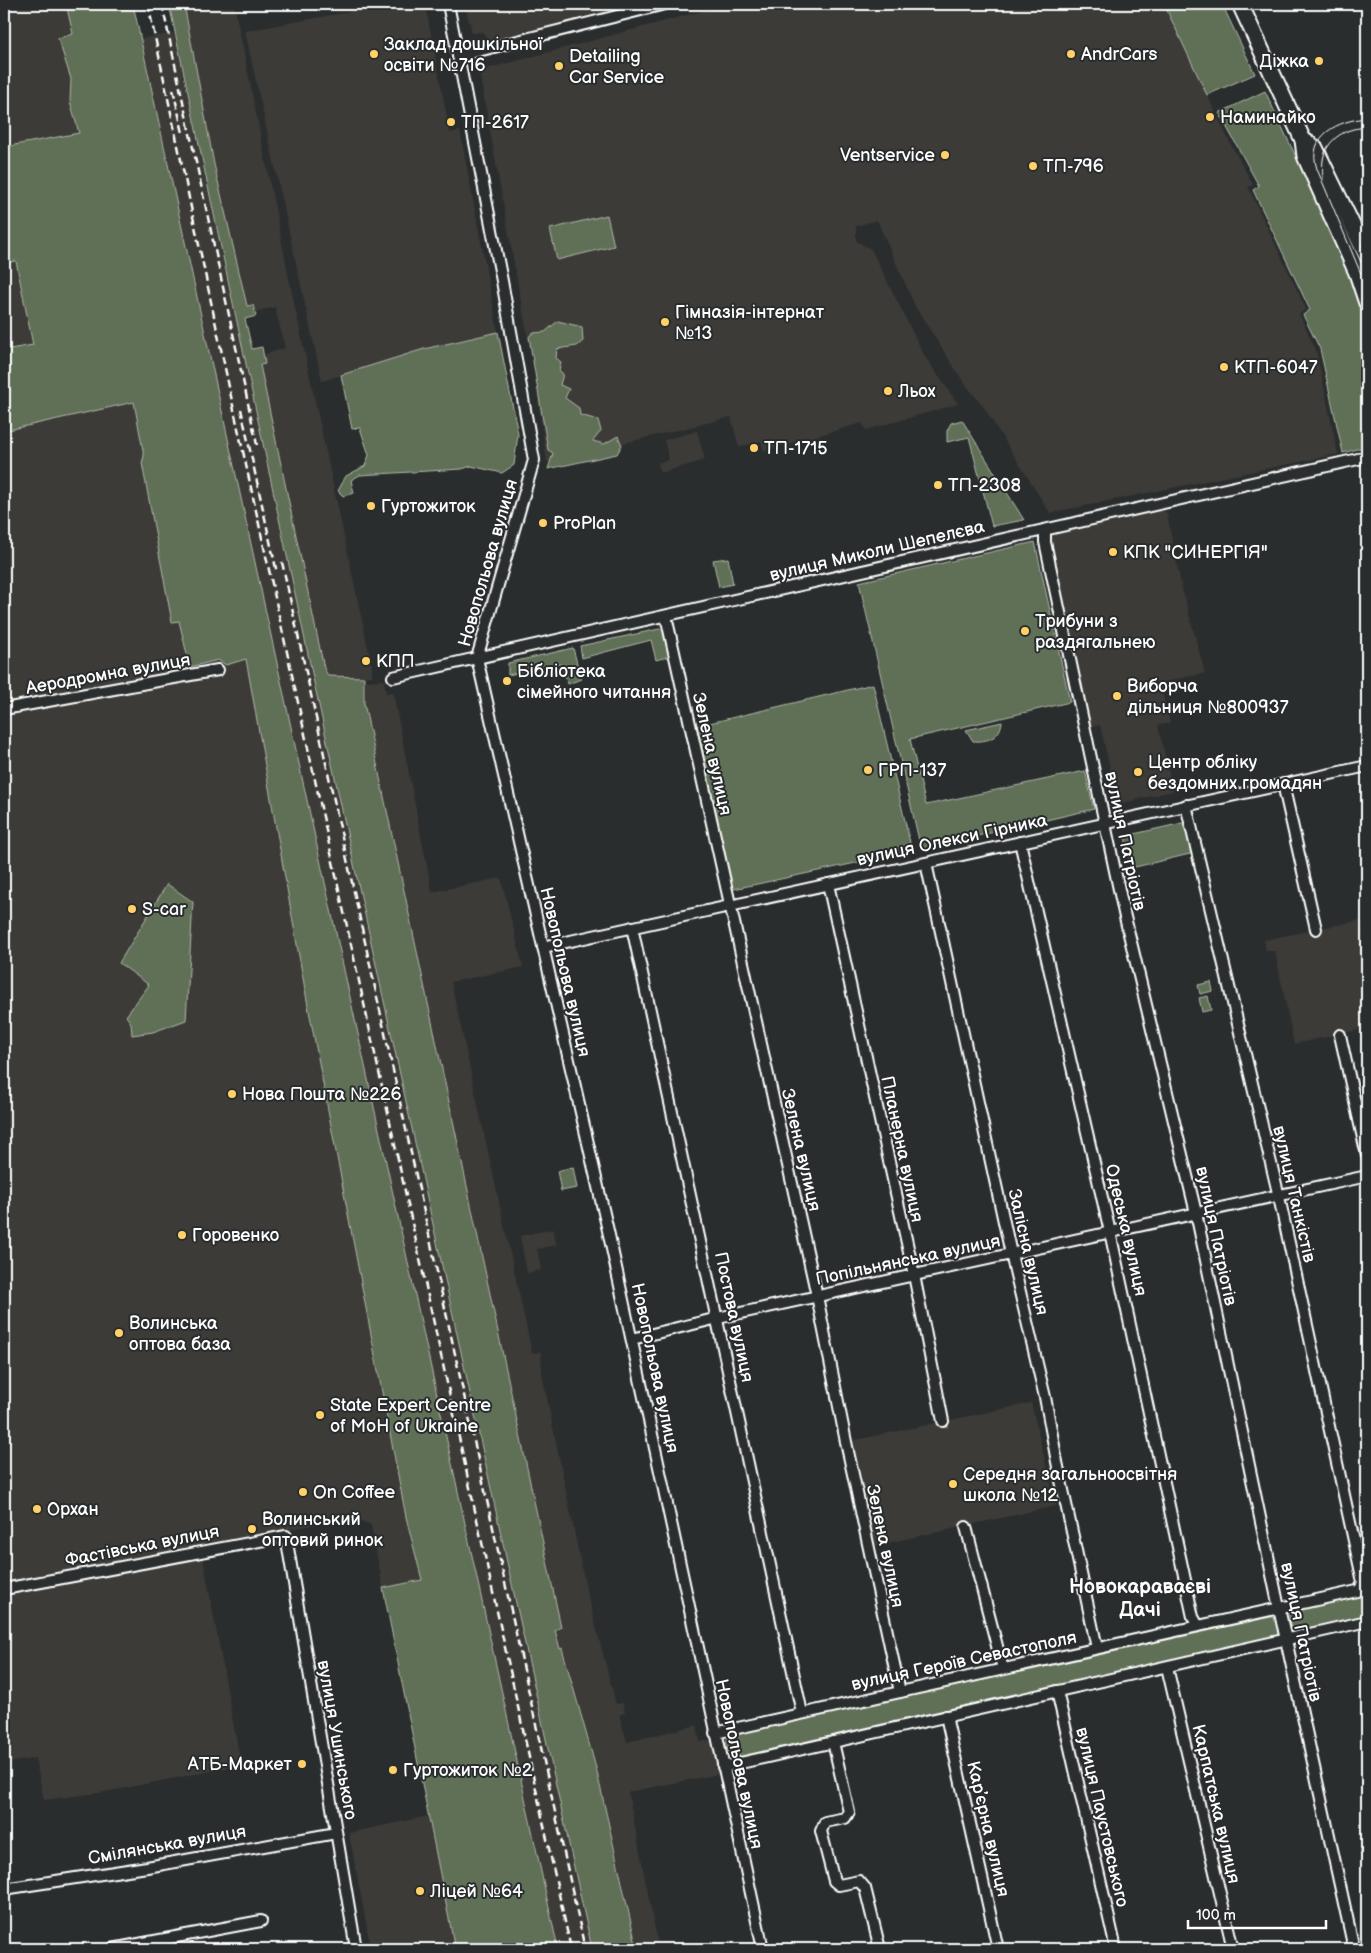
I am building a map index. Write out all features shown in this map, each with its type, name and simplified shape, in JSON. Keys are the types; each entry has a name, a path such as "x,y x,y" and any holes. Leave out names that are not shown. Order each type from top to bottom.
{"main road":[{"path":"1240,4 1303,140 1305,156 1357,273 1367,304"},
{"path":"1303,140 1314,148 1367,256"}],"street":[{"name":"Новопольова вулиця","path":"448,4 502,281 534,460 477,658 632,1339 715,1733 763,1949"},
{"path":"458,56 665,4"},
{"name":"вулиця Миколи Шепелєва","path":"394,677 1367,457"},
{"name":"вулиця Патріотів","path":"1045,530 1104,824 1196,1214 1279,1608 1354,1949"},
{"name":"Зелена вулиця","path":"666,616 817,1296 846,1442 900,1692"},
{"name":"Аеродромна вулиця","path":"4,709 218,670"},
{"name":"вулиця Олекси Гірника","path":"543,947 1367,766"},
{"path":"1283,784 1316,929"},
{"name":"вулиця Танкістів","path":"1186,806 1279,1197 1363,1582 1363,1590"},
{"name":"Одеська вулиця","path":"1020,842 1110,1232 1193,1617 1198,1626"},
{"name":"Залісна вулиця","path":"926,863 1011,1254 1046,1397 1057,1462 1097,1648"},
{"name":"Планерна вулиця","path":"828,884 914,1275 943,1421"},
{"name":"Постова вулиця","path":"632,927 718,1318 802,1714"},
{"path":"1340,1035 1367,1156"},
{"name":"Попільнянська вулиця","path":"632,1339 817,1296 1279,1197 1367,1176"},
{"path":"966,1527 1003,1669"},
{"name":"Фастівська вулиця","path":"4,1588 286,1536"},
{"name":"вулиця Ушинського","path":"286,1536 356,1949"},
{"name":"вулиця Героїв Севастополя","path":"715,1733 1363,1590"},
{"path":"723,1767 1367,1621"},
{"name":"Карпатська вулиця","path":"1167,1666 1233,1949"},
{"name":"вулиця Паустовського","path":"1057,1692 1116,1949"},
{"name":"Карʼєрна вулиця","path":"946,1716 998,1949"},
{"path":"833,1742 849,1812 845,1818 825,1822 821,1831 834,1881 839,1885 859,1881 865,1888 880,1949"},
{"name":"Смілянська вулиця","path":"4,1889 147,1867 336,1832"},
{"path":"112,1949 261,1920"}],"shaded area":[{"path":"4,4 112,4 248,664 406,1517 422,1580 383,1588 371,1525 352,1517 201,1547 241,1765 105,1792 44,1800 35,1758 4,1764"},
{"path":"184,4 234,4 293,298 372,667 372,676 335,678 328,676 324,668 260,365 265,364 263,355 285,348 275,307 255,312 253,305 247,306 214,164"},
{"path":"392,4 425,4 450,133 460,131 498,332 424,349 322,381 245,31"},
{"path":"465,4 631,4 485,43 486,37 482,32 472,33"},
{"path":"740,4 1164,4 1230,143 1253,185 1248,187 1306,309 1299,314 1316,350 1338,454 1050,513 983,406 963,381 916,308 877,220 856,226 856,241 871,249 925,357 958,404 866,430 862,423 764,451 761,441 739,447 731,417 547,462 534,372 479,71 695,13"},
{"path":"174,33 315,687 592,1949 558,1949 140,39"},
{"path":"697,431 705,460 660,473 658,463 669,460 664,440"},
{"path":"1163,509 1167,514 1181,585 1205,673 1160,683 1170,723 1158,725 1173,791 1118,804 1100,725 1088,727 1049,544 1050,536 1055,532"},
{"path":"384,680 386,693 393,692 432,892 501,878 523,967 451,982 532,1353 541,1352 542,1374 586,1589 616,1704 623,1703 625,1713 619,1715 627,1742 697,1725 700,1742 711,1740 719,1774 628,1792 659,1949 637,1949 596,1768 563,1649 560,1649 555,1630 561,1627 364,703 365,681"},
{"path":"1362,920 1367,944 1367,1028 1294,1044 1275,951 1266,951 1264,940"},
{"path":"553,1229 556,1245 537,1249 541,1270 527,1273 520,1236"},
{"name":"Середня загальноосвітня школа №12","path":"1031,1403 1056,1506 869,1547 846,1442"},
{"name":"Ліцей №64","path":"461,1809 495,1949 371,1949 349,1833"}],"green space":[{"path":"66,4 133,4 558,1949 455,1949 383,1588 422,1580 406,1517 306,995 246,659 226,665 218,660 190,667 179,621 172,622 142,463 144,456 134,402 4,431 4,350 33,345 16,261 4,263 4,147 79,133 70,101 71,79 58,38 73,34"},
{"path":"169,4 184,4 214,164 247,306 253,305 256,316 245,319 252,349 262,347 265,364 260,365 324,668 328,676 364,677 364,703 561,1627 555,1630 560,1649 562,1648 596,1768 637,1949 592,1949 315,687"},
{"path":"1164,4 1222,4 1255,74 1207,95"},
{"path":"1265,91 1354,280 1367,320 1367,446 1343,453 1320,349 1303,315 1310,310 1253,190 1259,186 1219,113"},
{"path":"607,215 614,246 557,260 550,229"},
{"path":"558,321 582,327 583,341 577,346 557,349 556,358 561,362 559,370 563,374 560,385 569,389 565,398 579,408 580,415 598,420 601,431 593,441 604,444 618,436 622,445 617,454 548,469 553,453 548,450 529,337 532,333 545,332"},
{"path":"498,332 518,434 514,465 502,473 471,466 462,469 360,475 351,480 354,493 343,496 338,491 346,476 365,466 369,455 360,428 352,429 341,375 424,349"},
{"path":"962,420 1024,520 992,526 969,437 947,442 947,431 951,423"},
{"path":"1035,542 1070,702 910,739 926,805 1085,771 1094,809 921,849 859,582"},
{"path":"728,558 733,584 719,587 713,560"},
{"path":"664,628 670,656 656,660 651,640 582,658 580,646"},
{"path":"573,648 581,679 568,684 561,664 508,675 508,663"},
{"path":"873,684 912,851 729,890 693,727"},
{"path":"1002,722 999,732 988,740 973,741 966,730"},
{"path":"1187,822 1194,853 1131,868 1125,836"},
{"path":"167,884 193,902 186,1020 153,1032 132,1035 131,1023 126,1016 149,985 119,963"},
{"path":"1211,982 1213,991 1200,994 1198,985"},
{"path":"1208,996 1211,1010 1202,1012 1199,998"},
{"path":"573,1167 577,1188 561,1191 557,1171"},
{"path":"1367,1592 1367,1617 1301,1632 1290,1626 1289,1614 1295,1608"},
{"path":"1268,1614 1278,1621 1280,1629 1276,1637 1105,1679 736,1757 726,1747 728,1737 731,1734"}],"tram line":[{"path":"1367,118 1345,122 1327,132 1320,139 1316,147 1315,157 1317,169 1367,288"},
{"path":"1323,180 1323,160 1328,146 1333,140 1353,129 1367,128"},
{"path":"1366,270 1362,245 1367,227"}],"railway":[{"path":"148,4 232,401 571,1949"},
{"path":"162,4 257,445"},
{"path":"173,89 183,133"},
{"path":"241,409 277,573"},
{"path":"282,562 585,1949"}],"place":[{"name":"Заклад дошкільної освіти №716","path":"374,54"},
{"name":"AndrCars","path":"1071,54"},
{"name":"Діжка","path":"1319,61"},
{"name":"Detailing Car Service","path":"559,66"},
{"name":"Наминайко","path":"1210,117"},
{"name":"ТП-2617","path":"451,122"},
{"name":"Ventservice","path":"945,155"},
{"name":"ТП-796","path":"1033,166"},
{"name":"Гімназія-інтернат №13","path":"665,322"},
{"name":"КТП-6047","path":"1224,367"},
{"name":"Льох","path":"888,391"},
{"name":"ТП-1715","path":"754,448"},
{"name":"ТП-2308","path":"938,485"},
{"name":"Гуртожиток","path":"371,506"},
{"name":"ProPlan","path":"543,523"},
{"name":"КПК \"СИНЕРГІЯ\"","path":"1113,552"},
{"name":"Трибуни з раздягальнею","path":"1025,631"},
{"name":"КПП","path":"366,661"},
{"name":"Бібліотека сімейного читання","path":"507,681"},
{"name":"Виборча дільниця №800937","path":"1117,696"},
{"name":"ГРП-137","path":"868,770"},
{"name":"Центр обліку бездомних громадян","path":"1138,772"},
{"name":"S-car","path":"132,909"},
{"name":"Нова Пошта №226","path":"232,1094"},
{"name":"Горовенко","path":"182,1235"},
{"name":"Волинська оптова база","path":"119,1333"},
{"name":"State Expert Centre of MoH of Ukraine","path":"320,1415"},
{"name":"Середня загальноосвітня школа №12","path":"953,1484"},
{"name":"On Coffee","path":"303,1492"},
{"name":"Орхан","path":"37,1509"},
{"name":"Волинський оптовий ринок","path":"252,1529"},
{"name":"АТБ-Маркет","path":"302,1764"},
{"name":"Гуртожиток №2","path":"393,1770"},
{"name":"Ліцей №64","path":"420,1891"}],"district":[{"name":"Новокараваєві Дачі","path":"1140,1598"}]}
